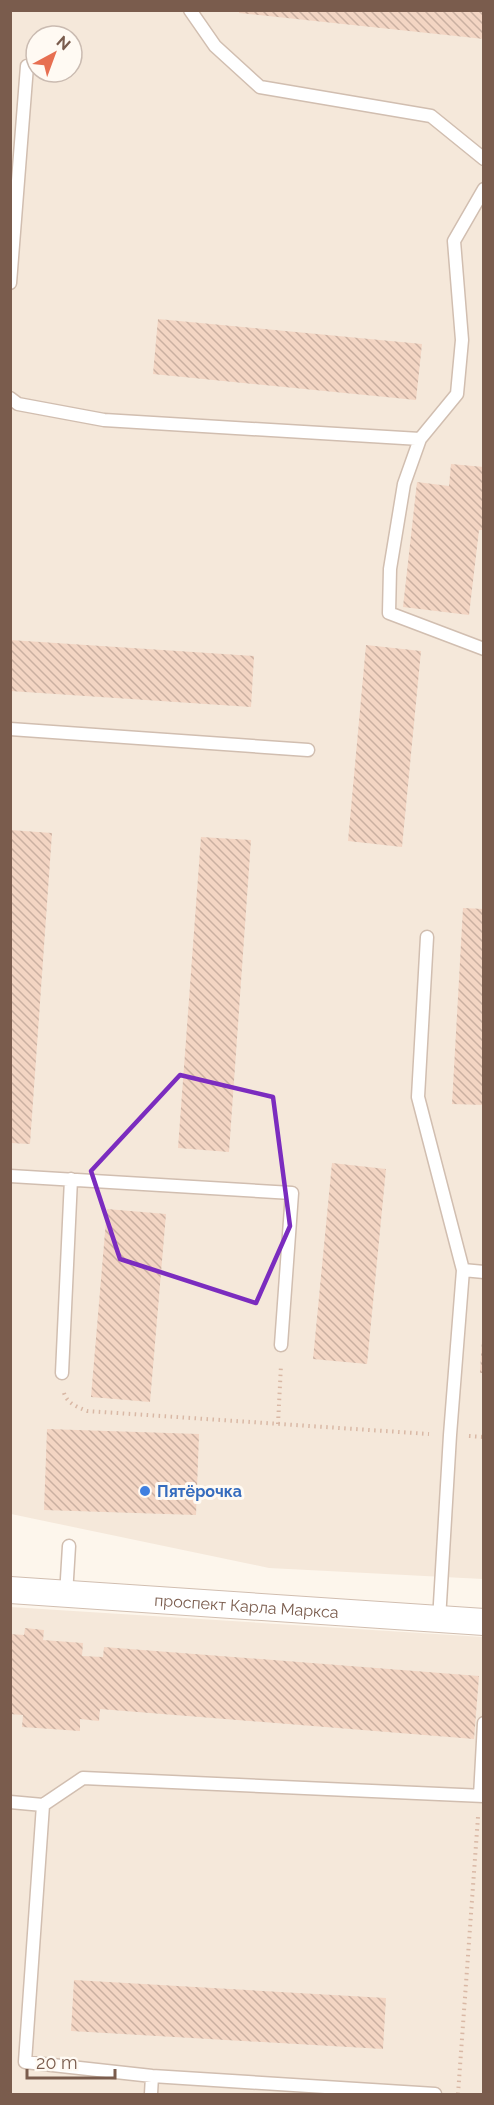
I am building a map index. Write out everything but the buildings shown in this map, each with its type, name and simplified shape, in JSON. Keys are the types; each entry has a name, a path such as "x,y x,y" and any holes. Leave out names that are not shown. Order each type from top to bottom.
{"street":[{"name":"проспект Карла Маркса","path":"10,1590 483,1622"}],"lane":[{"path":"190,10 215,46 260,87 431,116 483,159"},
{"path":"10,283 26,84"},
{"path":"483,189 454,241 462,340 457,394 420,439 404,484 390,569 389,614 483,649"},
{"path":"10,398 18,404 104,420 420,439"},
{"path":"10,729 308,750"},
{"path":"427,937 418,1097 464,1270 450,1435 439,1620"},
{"path":"10,1176 292,1193 281,1345"},
{"path":"62,1373 71,1179"},
{"path":"464,1270 483,1272"},
{"path":"66,1594 69,1546"},
{"path":"10,1802 43,1805 82,1778 482,1796 483,1723"},
{"path":"43,1805 25,2062 301,2090 435,2094"},
{"path":"151,2094 152,2076"}],"path":[{"path":"278,1424 281,1345"},
{"path":"62,1373 65,1396 75,1406 87,1411 483,1437"},
{"path":"458,2094 482,1796"}],"highlighted area":[{"path":"180,1075 273,1097 290,1226 256,1303 120,1259 91,1171"}],"shaded area":[{"path":"10,11 483,11 483,1579 269,1568 11,1514"},
{"path":"10,1607 483,1637 483,2094 11,2094"}],"place":[{"name":"Пятёрочка","path":"145,1491"}]}
